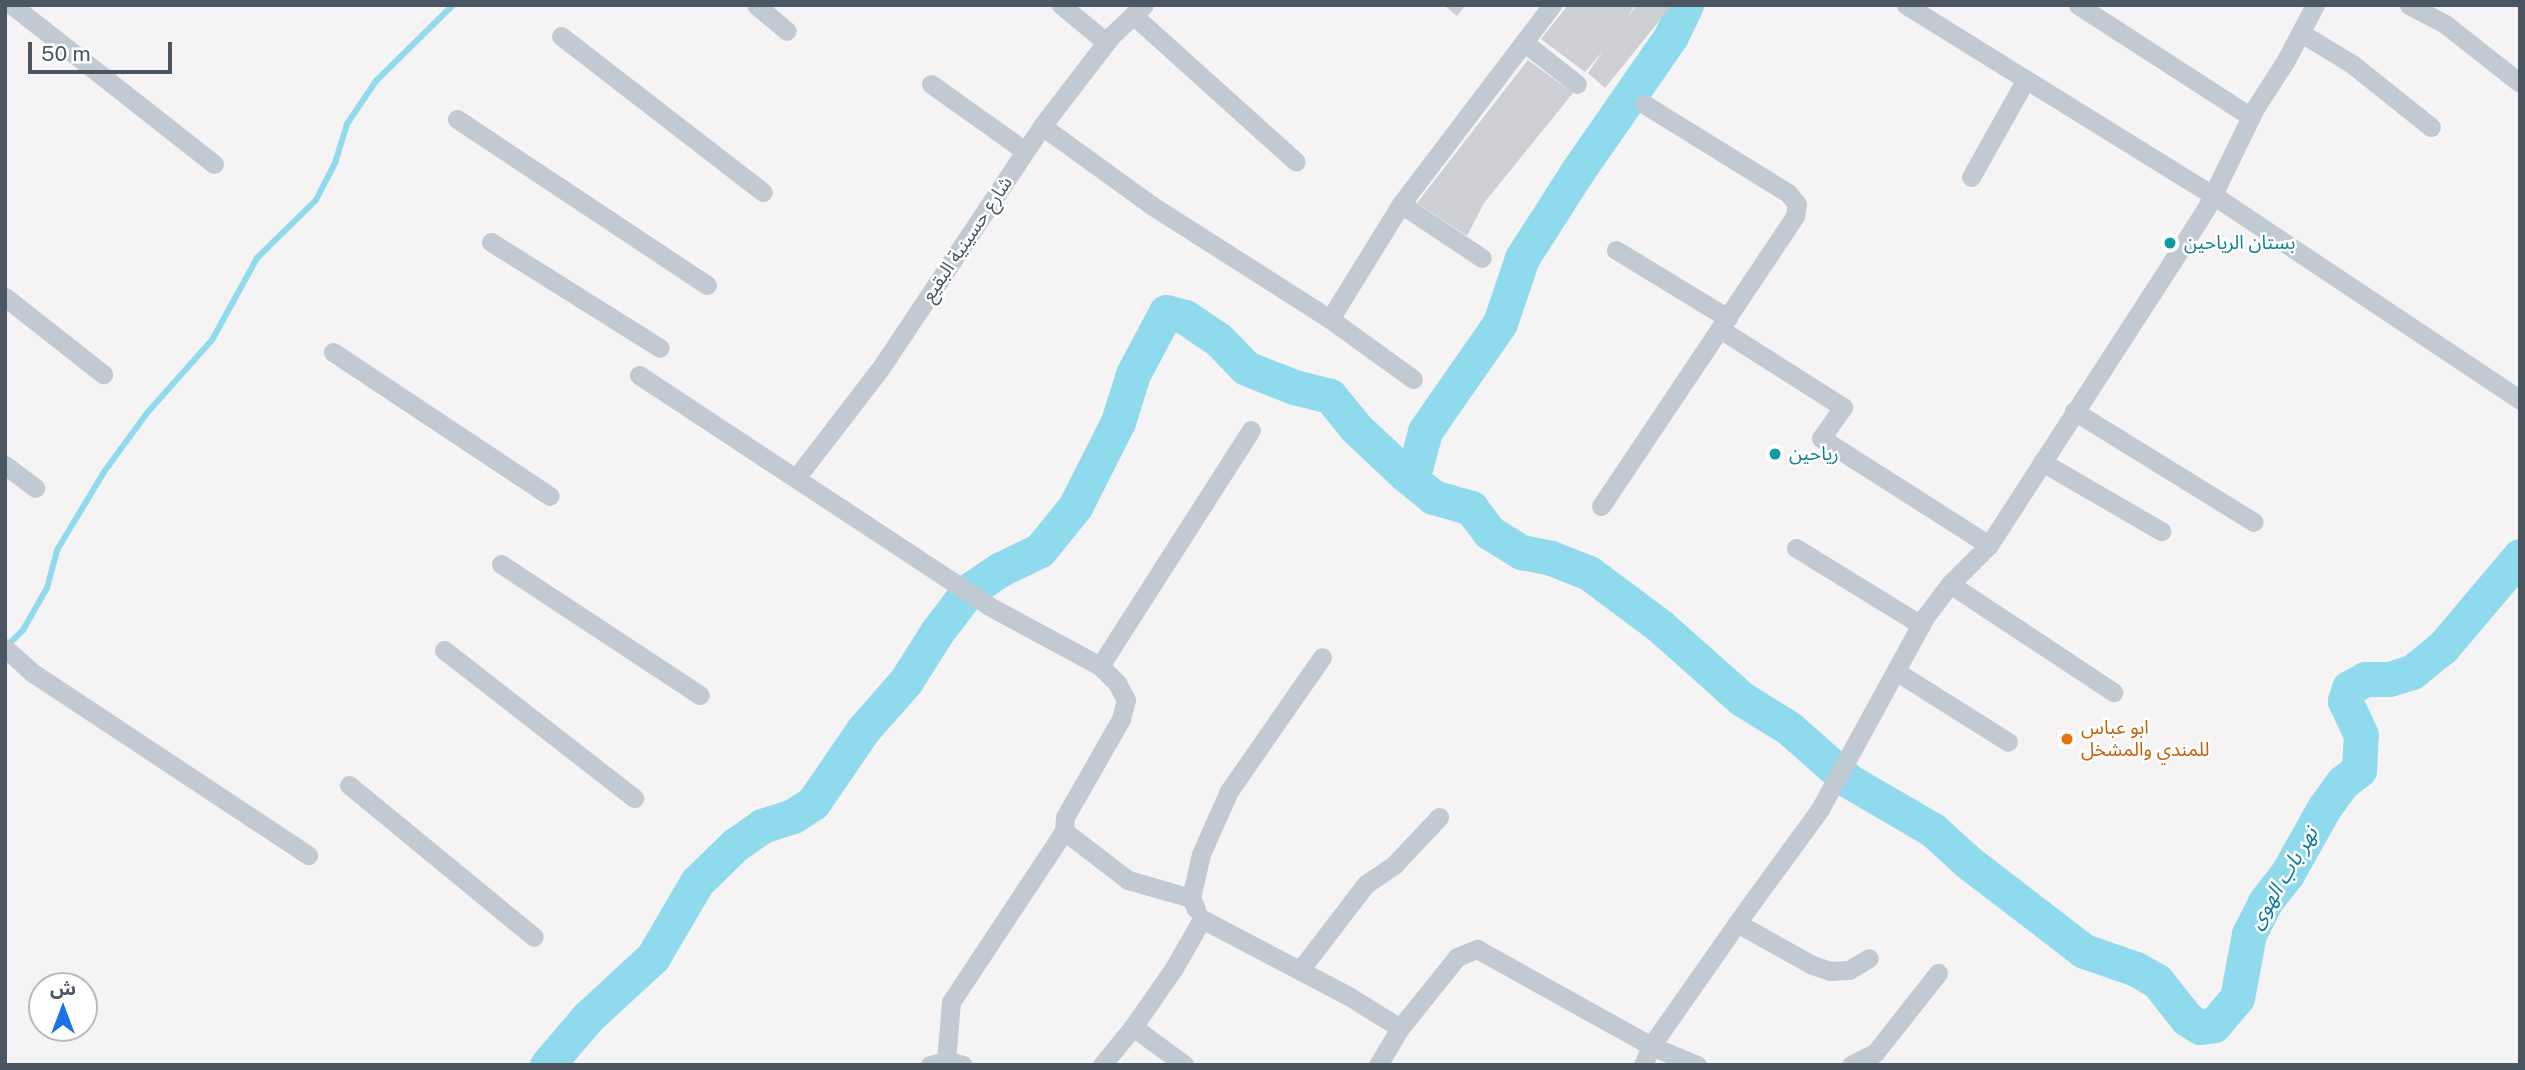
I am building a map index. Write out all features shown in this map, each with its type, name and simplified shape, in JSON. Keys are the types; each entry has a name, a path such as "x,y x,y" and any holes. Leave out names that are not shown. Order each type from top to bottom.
{"street":[{"path":"12,5 214,164"},
{"path":"756,5 787,31"},
{"path":"1061,5 1107,42"},
{"path":"1330,319 1401,204 1552,5"},
{"path":"1906,5 2213,195 2520,400"},
{"path":"2078,5 2250,117"},
{"path":"1643,1065 1651,1046 1820,809 1921,625 1950,584 1989,545 2213,195 2250,117 2315,5"},
{"path":"2409,5 2445,24 2520,83"},
{"path":"1138,10 1296,162"},
{"name":"شارع حسينية البقيع","path":"796,478 880,369 1042,126 1107,42 1138,10"},
{"path":"2301,33 2352,64 2431,127"},
{"path":"561,36 763,192"},
{"path":"1525,43 1577,84"},
{"path":"1971,177 2026,79"},
{"path":"931,84 1025,151"},
{"path":"1601,506 1794,216 1797,204 1788,193 1644,104"},
{"path":"457,119 708,285"},
{"path":"1042,126 1152,205 1330,319 1413,379"},
{"path":"1401,204 1482,258"},
{"path":"491,242 660,348"},
{"path":"1616,250 1843,407 1821,438 1989,545"},
{"path":"5,297 103,374"},
{"path":"333,352 550,496"},
{"path":"639,375 989,606 1100,666 1117,683 1126,700 1121,719 1065,817 1064,831 951,1002 946,1064"},
{"path":"2074,411 2254,522"},
{"path":"1100,666 1251,430"},
{"path":"2042,462 2161,531"},
{"path":"5,466 35,488"},
{"path":"1796,548 1921,625"},
{"path":"501,564 700,695"},
{"path":"1950,584 2113,692"},
{"path":"5,648 19,662 308,855"},
{"path":"444,650 634,799"},
{"path":"1322,657 1229,790 1201,853 1191,898 1202,919 1300,970 1401,1028"},
{"path":"1896,673 2008,742"},
{"path":"349,785 534,937"},
{"path":"1300,970 1366,884 1394,865 1438,817"},
{"path":"1064,831 1128,880 1191,898"},
{"path":"1102,1065 1133,1027 1174,968 1202,919"},
{"path":"1737,923 1812,965 1830,971 1849,970 1869,958"},
{"path":"1378,1065 1401,1028 1457,957 1477,948 1651,1046 1697,1065"},
{"path":"1851,1065 1875,1053 1938,973"},
{"path":"1133,1027 1185,1065"}],"building":[{"path":"1444,5 1466,5 1457,16"},
{"path":"1568,5 1635,5 1627,18 1637,5 1672,5 1605,88 1588,73 1603,51 1585,72 1541,39"},
{"path":"1528,60 1573,93 1484,203 1467,236 1417,203"}],"waterway":[{"path":"6,647 23,630 47,588 57,550 104,472 147,413 212,340 257,258 316,200 335,163 347,124 376,81 453,5"},
{"path":"547,1065 588,1017 653,957 697,882 735,845 762,826 793,816 813,803 863,730 906,681 937,632 968,591 1001,569 1040,550 1075,507 1118,422 1133,374 1166,312 1185,317 1218,339 1246,368 1294,387 1330,396 1356,428 1406,475 1416,465 1425,431 1500,323 1522,258 1577,172 1671,36 1686,5"},
{"name":"نهر باب الهوى","path":"1406,475 1433,497 1471,508 1489,532 1521,552 1551,558 1589,573 1660,626 1742,699 1789,728 1849,781 1933,830 1968,862 2084,951 2136,969 2157,981 2187,1019 2200,1027 2214,1025 2237,998 2249,934 2265,902 2287,874 2324,808 2343,782 2359,770 2361,735 2345,701 2349,688 2365,679 2389,679 2412,672 2443,647 2520,556"}],"place":[{"name":"بستان الرياحين","path":"2170,243"},
{"name":"رياحين","path":"1775,454"},
{"name":"ابو عباس للمندي والمشخل","path":"2067,739"}]}
